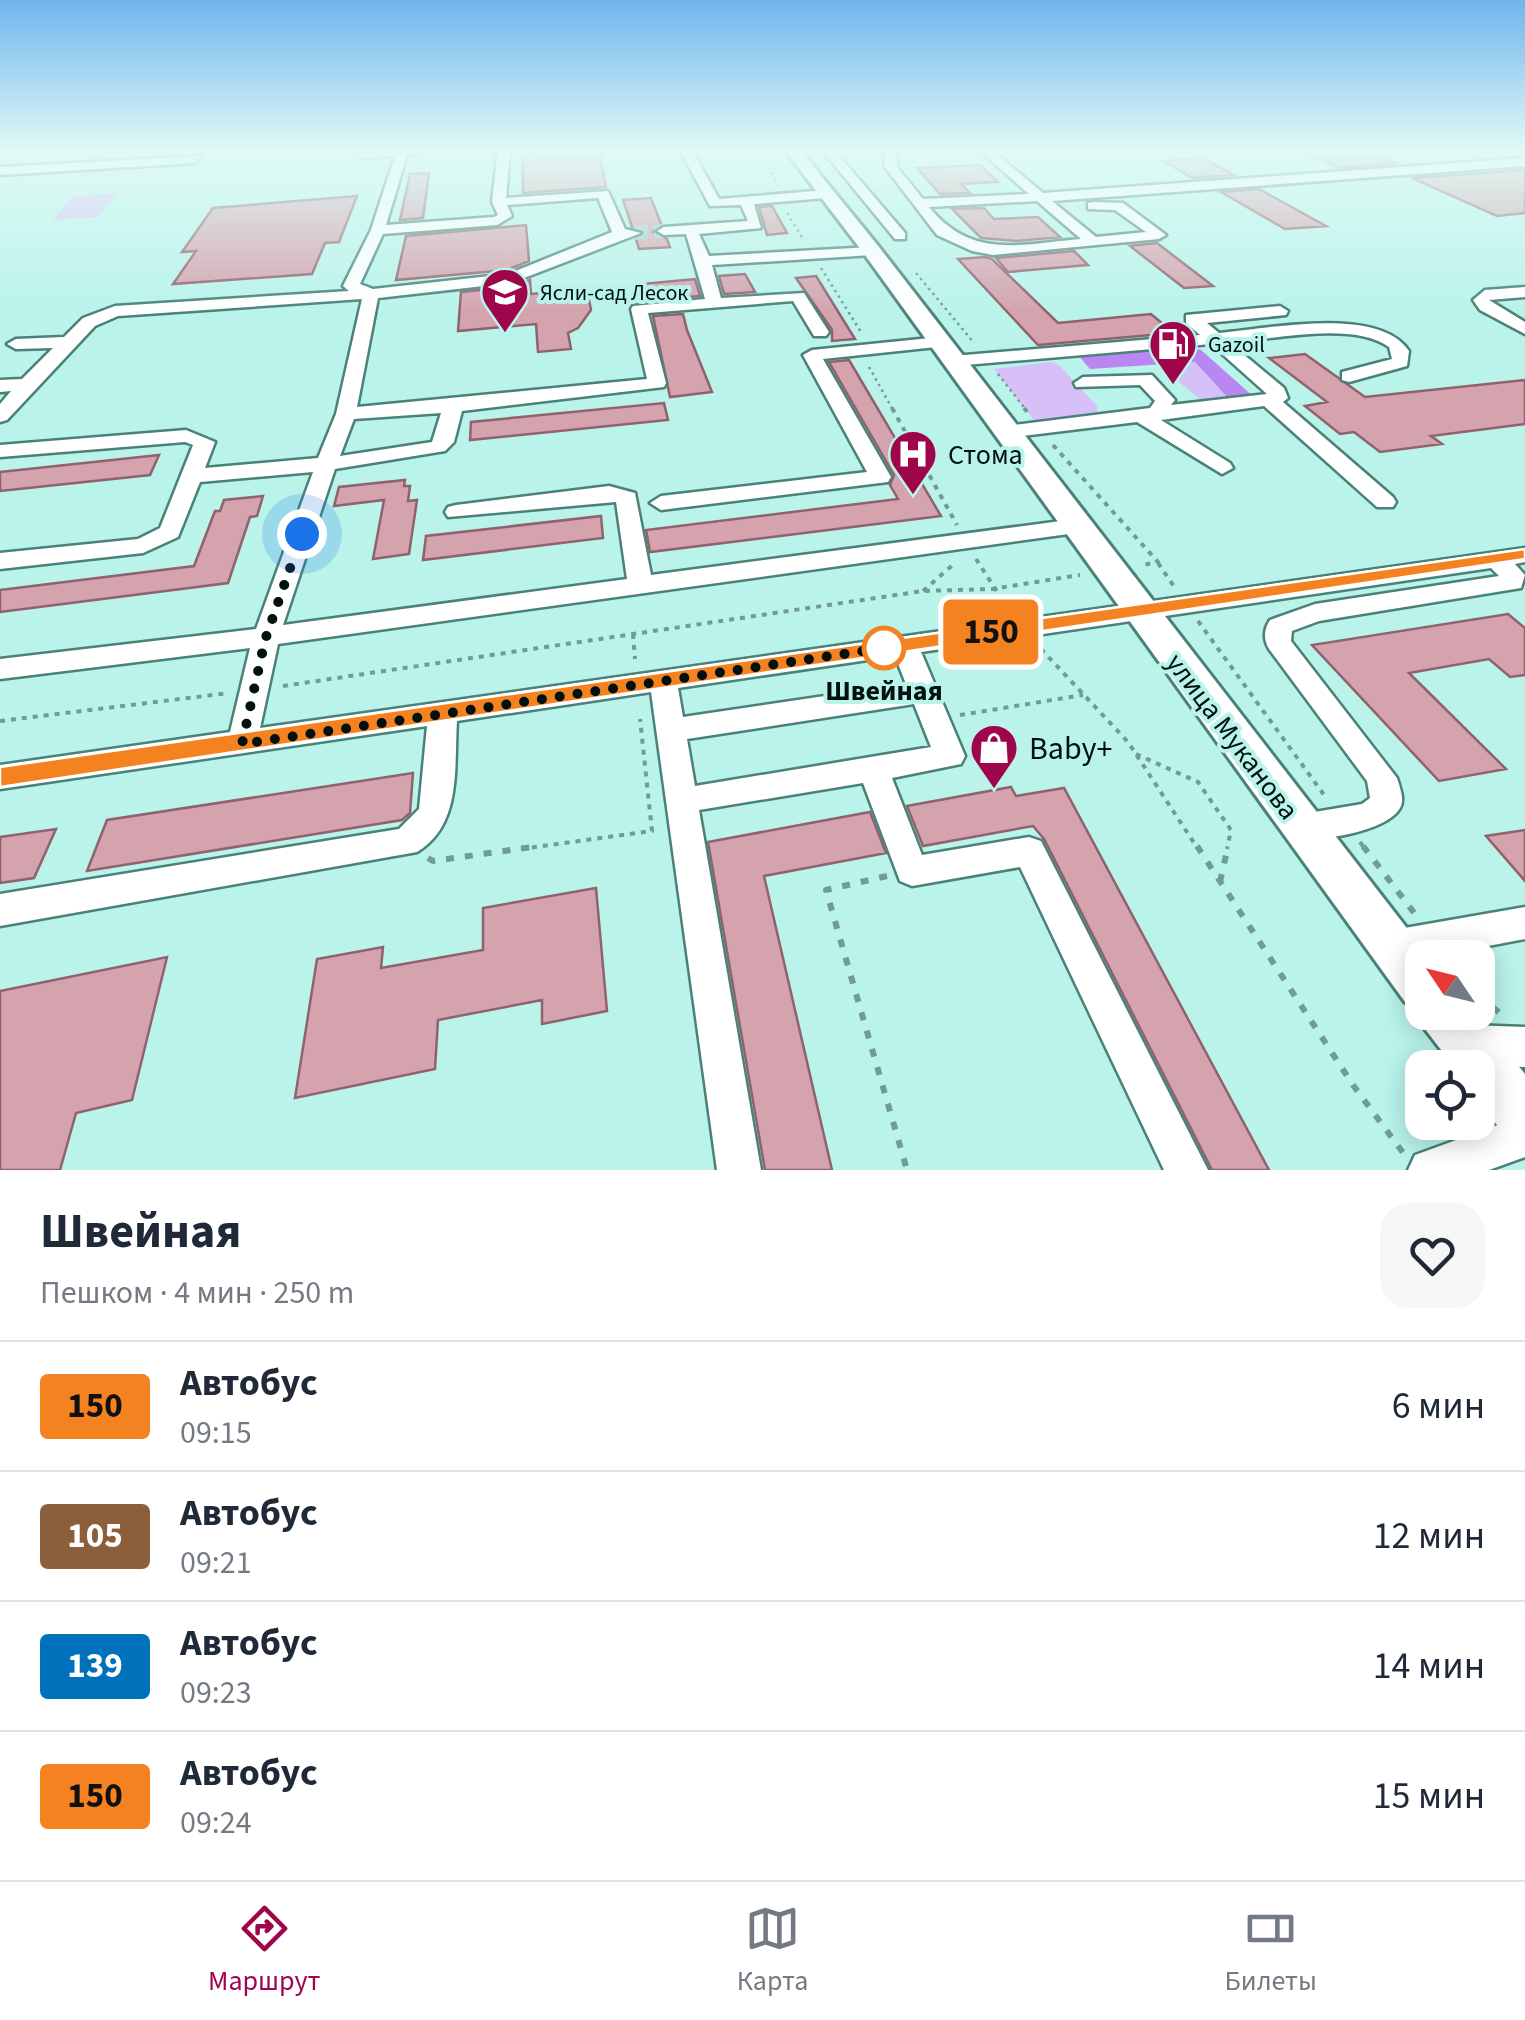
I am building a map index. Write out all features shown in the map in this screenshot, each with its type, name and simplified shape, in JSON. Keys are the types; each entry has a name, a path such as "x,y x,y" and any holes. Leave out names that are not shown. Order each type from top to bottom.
{"main road":[{"name":"улица Муканова","path":"844,205 901,237 946,351 1405,963"},
{"path":"1456,1030 1525,1116"}],"street":[{"path":"371,294 351,286 386,205"},
{"path":"378,230 496,221 505,216 500,205"},
{"path":"0,416 88,322 126,308 371,294 511,278 627,233 610,205"},
{"path":"664,231 756,225 748,205"},
{"path":"874,205 901,237"},
{"path":"901,237 921,205"},
{"path":"1049,205 1093,242"},
{"path":"703,261 901,237 993,251 1159,235 1118,206 1053,208"},
{"path":"691,230 714,304"},
{"path":"1525,292 1485,295 1481,300 1486,307 1525,329"},
{"path":"242,744 265,640 346,414 371,294"},
{"path":"346,414 657,383 639,308 798,296 820,332"},
{"path":"1006,432 1278,398 1277,392 1192,319 1274,311"},
{"path":"661,503 880,477 812,355 859,350 946,351 986,358 1348,328 1397,343 1402,352 1401,362 1349,376"},
{"path":"16,344 69,342"},
{"path":"1055,352 1117,420"},
{"path":"1083,383 1114,381 1149,417 1222,468"},
{"path":"0,386 27,384"},
{"path":"1270,401 1385,502"},
{"path":"192,476 326,464 438,447 444,442 453,406"},
{"path":"0,451 194,437 205,442 170,532 142,546 0,560"},
{"path":"456,512 609,493 627,498 640,582"},
{"path":"0,670 265,640 640,582 968,544 1076,526"},
{"path":"0,777 443,712 649,669 904,645 1496,559 1525,551"},
{"path":"1302,826 1370,816 1387,803 1382,778 1278,642 1279,626 1314,613 1512,582 1514,578 1496,559"},
{"path":"679,801 950,756 904,645"},
{"path":"649,669 655,725 679,801 739,1170"},
{"path":"655,725 930,705"},
{"path":"0,910 405,842 419,834 435,813 443,712"},
{"path":"874,768 912,871 1030,851 1186,1170"},
{"path":"1393,947 1525,923"},
{"path":"1459,1030 1525,1047"},
{"path":"1418,1163 1525,1136"}],"path":[{"path":"901,237 1041,429 1158,562 1249,696"},
{"path":"859,350 992,588 1010,612"},
{"path":"923,592 968,544"},
{"path":"1143,565 1158,562"},
{"path":"0,721 255,690 923,592 992,588 1083,575"},
{"path":"632,633 649,669"},
{"path":"1041,649 1136,754 1353,1085 1418,1163"},
{"path":"930,705 1083,695"},
{"path":"405,842 433,861 652,831 655,725"},
{"path":"1136,754 1198,782 1231,830 1220,882"},
{"path":"907,1170 826,890 912,871"}],"shaded area":[{"path":"65,205 109,205 98,217 53,220"},
{"path":"1184,345 1201,350 1255,398 1230,400 1195,362 1090,369 1078,355"},
{"path":"1051,362 1059,365 1097,406 1098,418 1036,423 994,369"},
{"path":"1195,362 1230,400 1169,410 1175,402 1200,399 1174,378 1167,365"}],"building":[{"path":"354,205 339,242 325,243 312,274 173,284 196,251 182,252 213,208"},
{"path":"403,205 425,205 423,218 400,220"},
{"path":"625,205 654,205 661,224 653,232 667,239 670,247 639,249 636,239 644,231 632,227"},
{"path":"1243,205 1287,205 1326,226 1285,229"},
{"path":"1472,205 1525,205 1525,213 1497,216"},
{"path":"772,206 787,233 767,235 759,207"},
{"path":"984,208 994,219 1038,217 1060,237 1017,241 981,238 952,209"},
{"path":"526,225 529,261 507,270 396,280 406,236"},
{"path":"1157,243 1213,286 1184,288 1130,246"},
{"path":"1074,251 1088,265 1008,272 996,258"},
{"path":"958,259 992,259 1058,323 1151,314 1174,333 1038,345"},
{"path":"745,274 755,292 724,294 719,276"},
{"path":"816,276 855,339 832,341 832,330 796,278"},
{"path":"695,279 700,296 646,301 641,284"},
{"path":"530,280 531,294 587,289 591,310 578,328 568,333 571,349 538,352 536,324 458,331 461,292 511,287"},
{"path":"683,314 712,392 670,397 653,316"},
{"path":"1305,354 1365,397 1525,380 1525,424 1431,436 1442,444 1380,452 1354,432 1340,434 1305,406 1327,402 1269,358"},
{"path":"849,360 941,516 650,552 646,530 898,499 890,485 894,475 829,362"},
{"path":"664,403 668,420 470,440 471,422"},
{"path":"159,455 150,475 0,491 0,472"},
{"path":"405,480 404,486 410,486 408,501 417,500 409,554 373,559 384,500 334,506 339,487"},
{"path":"263,496 257,516 250,517 228,583 0,612 0,590 194,566 215,511 220,511 224,500"},
{"path":"601,516 603,538 423,560 426,536"},
{"path":"1508,614 1525,628 1525,675 1510,677 1489,659 1409,673 1506,769 1439,781 1312,645"},
{"path":"413,773 410,813 402,820 87,871 107,820"},
{"path":"1011,787 1016,796 1064,788 1269,1170 1212,1170 1044,839 1033,826 923,846 907,806"},
{"path":"870,812 886,853 764,876 832,1170 765,1170 708,842"},
{"path":"56,829 34,878 0,883 0,837"},
{"path":"1525,830 1525,881 1486,836"},
{"path":"596,888 607,1011 542,1024 542,1000 438,1020 435,1069 295,1098 317,959 383,947 381,968 483,950 483,908"},
{"path":"167,957 132,1100 76,1113 60,1170 0,1170 0,991"}],"tunnel":[{"path":"634,233 664,231"}],"bus line":[{"name":"150","path":"0,777 1525,555"}],"place":[{"name":"Ясли-сад Лесок","path":"505,334"},
{"name":"Gazoil","path":"1173,386"},
{"name":"Стома","path":"913,496"},
{"name":"Швейная","path":"884,648"},
{"name":"Baby+","path":"994,790"}],"route":[{"path":"302,534 265,640 242,744 884,648"}]}
